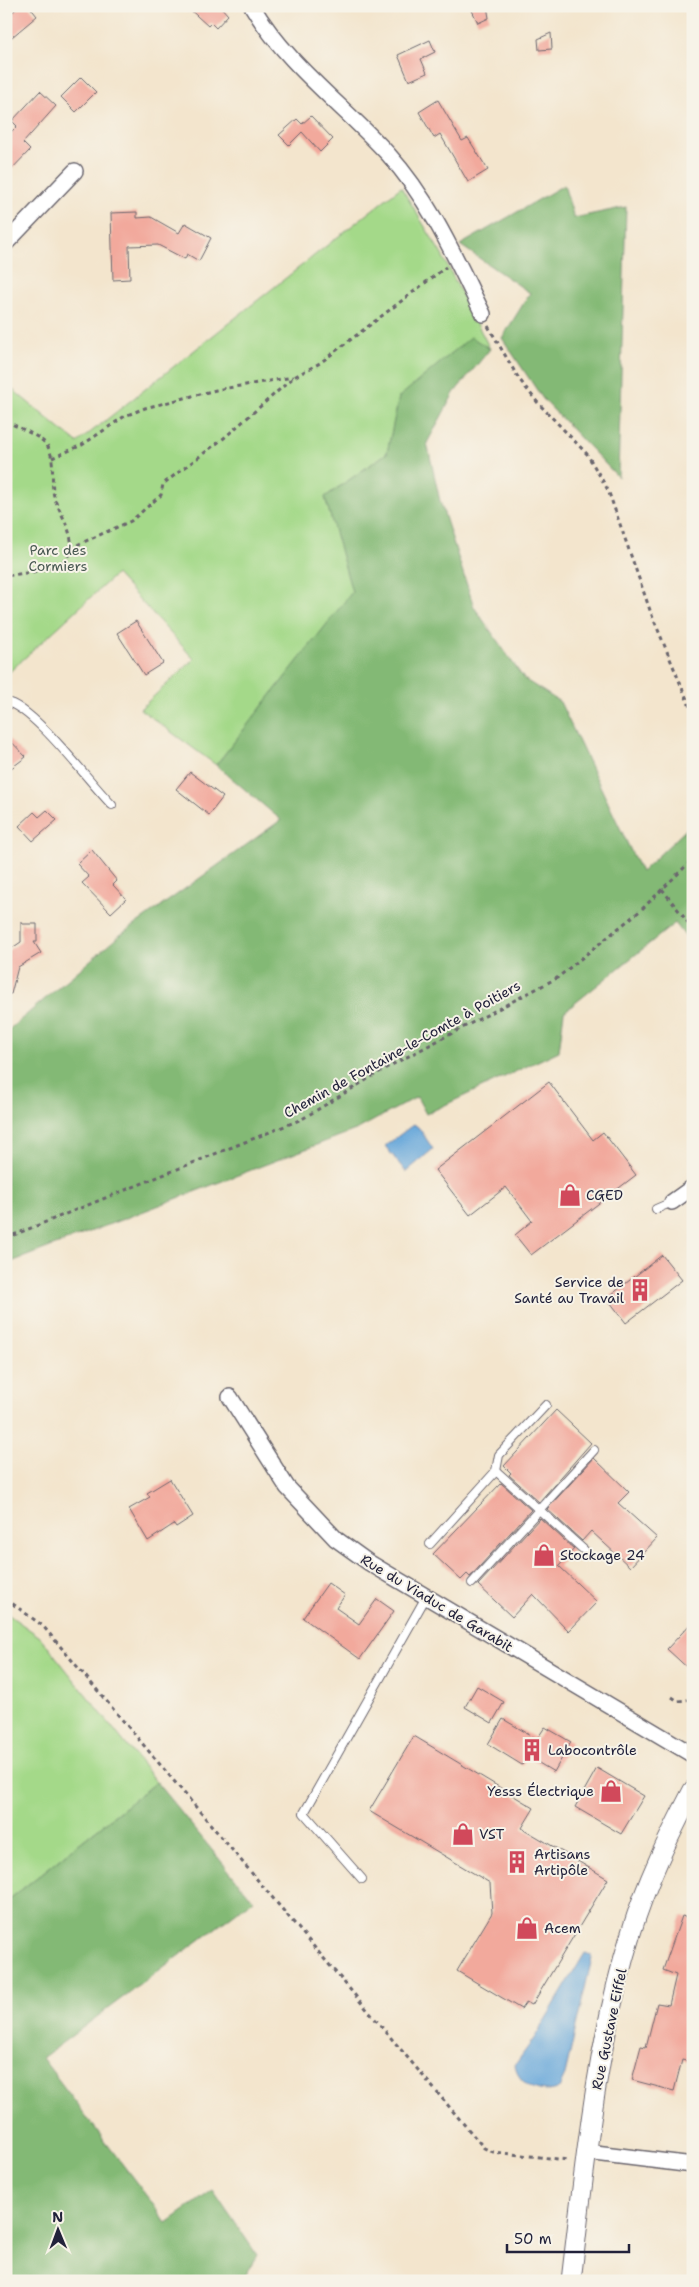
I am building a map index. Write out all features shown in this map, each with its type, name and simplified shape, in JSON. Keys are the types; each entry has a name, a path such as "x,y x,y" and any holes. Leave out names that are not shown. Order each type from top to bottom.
{"street":[{"path":"252,6 267,30 388,155 412,184 457,261 483,314"},
{"path":"6,244 74,171"},
{"path":"672,1202 692,1190"},
{"name":"Rue du Viaduc de Garabit","path":"230,1397 269,1461 308,1512 336,1539 368,1562 426,1597 693,1754"},
{"name":"Rue Gustave Eiffel","path":"571,2281 579,2156 631,1932 668,1838 693,1790"},
{"path":"579,2156 693,2165"}],"lane":[{"path":"6,702 14,703 33,718 112,805"},
{"path":"656,1209 672,1202"},
{"path":"430,1544 496,1471 499,1455 546,1405"},
{"path":"472,1583 594,1450"},
{"path":"496,1471 585,1551"},
{"path":"362,1880 304,1813 426,1597"}],"path":[{"path":"70,548 131,521 161,495 164,484 224,438 294,377 320,363 425,282 457,261"},
{"path":"483,314 497,343 520,379 538,403 587,454 608,490 651,613 693,714"},
{"path":"52,458 82,445 125,416 145,408 216,390 294,377"},
{"path":"6,421 42,440 48,446 52,458 54,494 65,520 70,548 66,559 58,566 6,576"},
{"name":"Chemin de Fontaine-le-Comte à Poitiers","path":"6,1238 302,1119 386,1068 557,978 641,910 693,859"},
{"path":"662,889 693,930"},
{"path":"6,1599 43,1626 484,2148 493,2152 579,2156"},
{"path":"672,1697 678,1701 693,1699"}],"green space":[{"path":"564,185 574,218 626,207 618,477 543,399 502,338 530,293 460,245"},
{"name":"Parc des Cormiers","path":"401,187 442,255 490,349 471,338 400,397 387,453 325,497 353,592 216,765 140,709 194,659 116,574 6,675 6,384 77,443"},
{"path":"471,337 490,349 454,393 427,443 440,501 474,607 524,679 560,702 641,872 693,823 693,946 675,923 564,1012 559,1051 426,1114 417,1097 358,1129 6,1264 6,1032 119,936 281,820 216,765 352,592 325,497 387,453 399,397"},
{"path":"6,1613 40,1637 156,1782 6,1902"},
{"path":"156,1782 253,1900 42,2058 167,2223 213,2190 257,2255 241,2281 6,2281 6,1902"}],"water":[{"path":"414,1124 419,1128 433,1149 406,1172 385,1146"},
{"path":"585,1953 592,1955 592,1958 565,2075 559,2088 545,2091 538,2090 520,2078 515,2065 535,2037"}],"building":[{"path":"20,6 29,6 37,16 6,42 6,17"},
{"path":"186,6 220,6 228,15 216,28 211,23 208,26"},
{"path":"470,6 487,6 489,18 478,23"},
{"path":"551,33 552,49 539,50 538,39"},
{"path":"430,40 435,52 421,59 427,73 409,81 398,55"},
{"path":"81,77 96,92 76,112 61,97"},
{"path":"40,91 56,106 23,143 30,150 6,175 6,137 17,126 12,121"},
{"path":"438,100 462,141 468,138 488,170 468,182 440,134 434,138 419,112"},
{"path":"311,116 333,139 320,152 302,132 289,145 279,135 297,119 302,124"},
{"path":"137,212 137,218 151,217 179,233 185,223 211,238 199,261 187,254 185,259 158,245 129,246 130,279 113,280 111,213"},
{"path":"136,621 163,663 144,675 117,633"},
{"path":"6,736 26,757 6,772"},
{"path":"190,772 223,797 209,815 176,789"},
{"path":"47,810 57,820 33,841 19,826 34,812 39,817"},
{"path":"92,850 117,881 113,885 126,899 111,913 82,883 89,877 77,864"},
{"path":"21,921 23,924 37,924 37,942 34,942 41,953 18,967 11,994 6,994 6,952 21,942"},
{"path":"549,1082 593,1140 603,1132 636,1175 531,1255 515,1235 532,1221 506,1187 470,1215 435,1170"},
{"name":"Service de Santé au Travail","path":"662,1255 682,1280 626,1323 607,1298"},
{"path":"556,1410 591,1443 539,1502 509,1475 511,1473 504,1466"},
{"path":"594,1458 629,1492 618,1503 657,1538 630,1567 591,1531 582,1541 547,1509"},
{"path":"170,1479 193,1516 176,1527 174,1524 148,1541 129,1509 150,1497 147,1493"},
{"path":"501,1483 531,1510 470,1577 467,1574 461,1580 433,1554"},
{"path":"540,1518 574,1549 559,1566 597,1602 569,1631 533,1594 512,1617 478,1585"},
{"path":"328,1583 345,1595 336,1608 359,1624 377,1599 394,1611 360,1659 303,1618"},
{"path":"693,1621 693,1673 667,1649"},
{"path":"477,1686 504,1702 492,1723 465,1707"},
{"name":"Labocontrôle","path":"503,1719 537,1739 545,1727 571,1742 554,1772 527,1756 522,1765 488,1744"},
{"name":"Artisans Artipôle","path":"414,1736 534,1808 522,1828 608,1879 532,2005 526,2002 521,2009 457,1971 492,1913 490,1883 369,1811"},
{"path":"597,1768 644,1796 621,1834 575,1807"},
{"path":"682,1916 693,1919 693,2052 690,2062 682,2060 674,2091 632,2080 641,2046 646,2047 657,2003 669,2005 676,1975 663,1970"}],"place":[{"name":"CGED","path":"570,1195"},
{"name":"Service de Santé au Travail","path":"640,1290"},
{"name":"Stockage 24","path":"544,1555"},
{"name":"Labocontrôle","path":"532,1750"},
{"name":"Yesss Électrique","path":"611,1791"},
{"name":"VST","path":"463,1834"},
{"name":"Artisans Artipôle","path":"517,1862"},
{"name":"Acem","path":"527,1928"}]}
